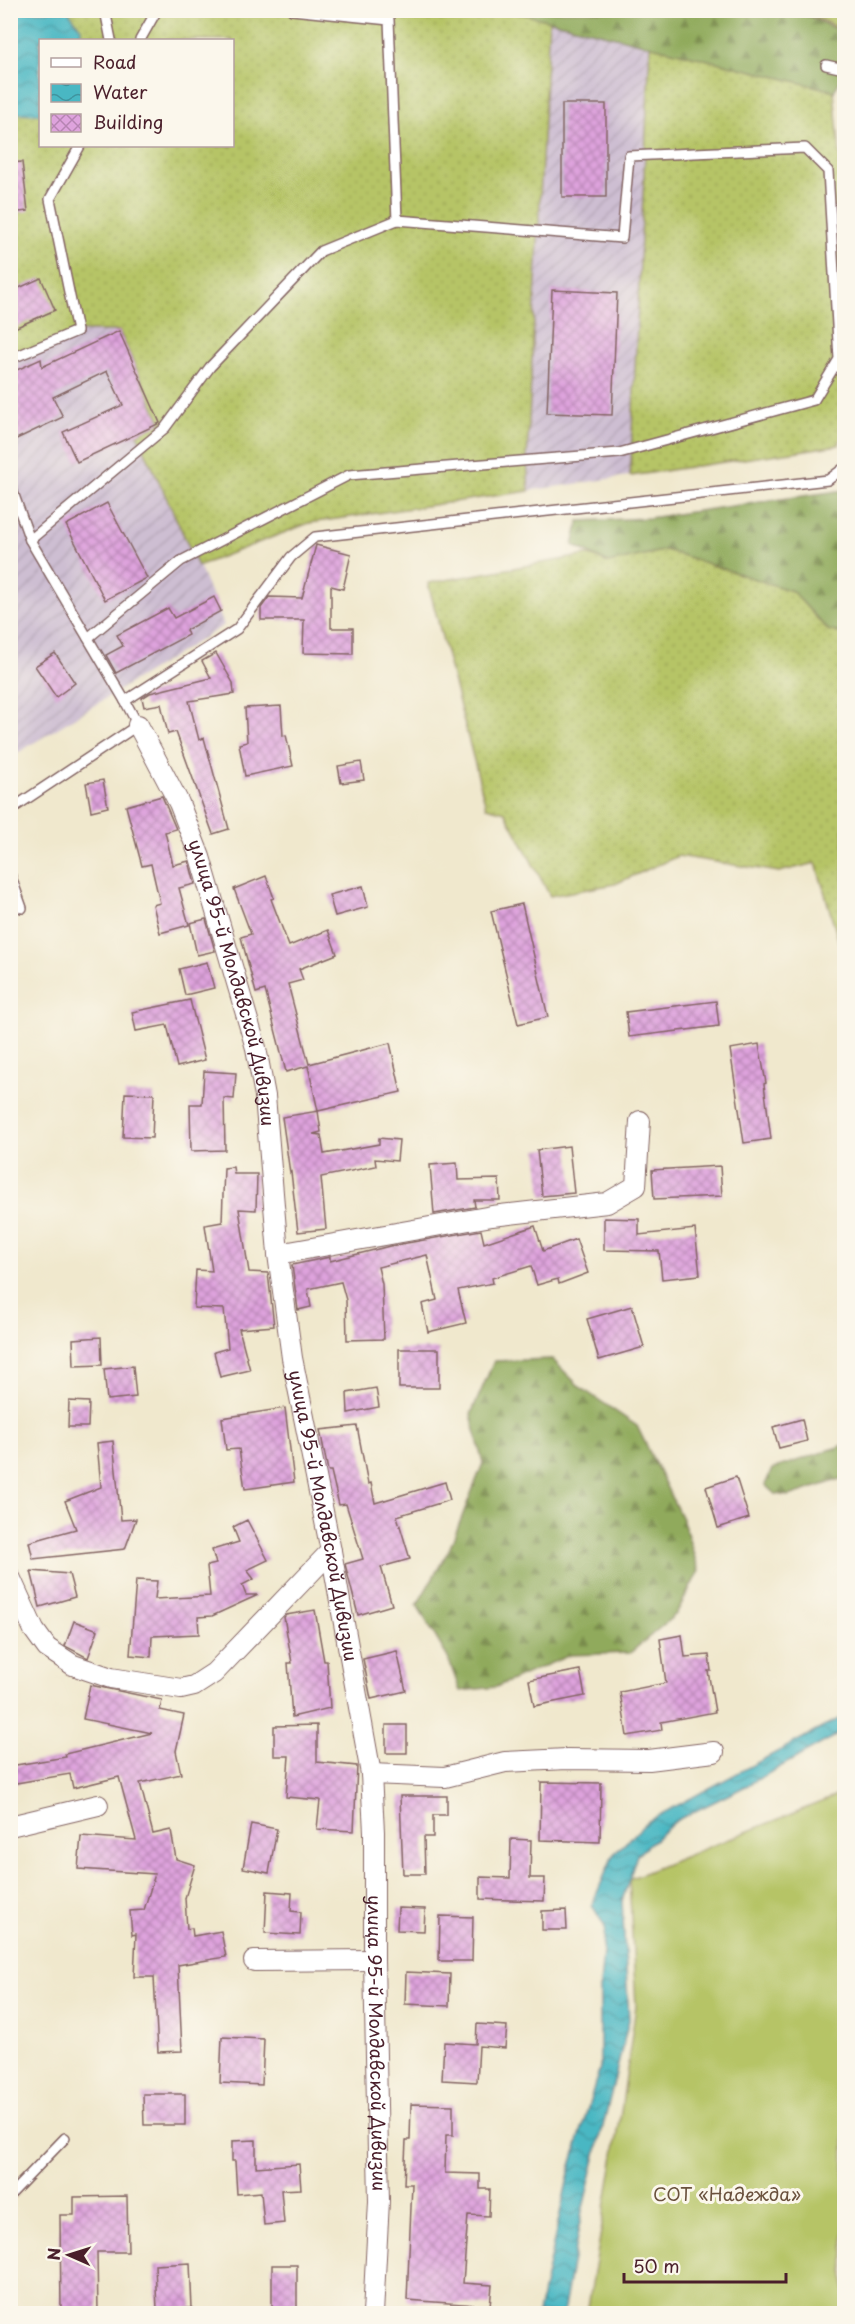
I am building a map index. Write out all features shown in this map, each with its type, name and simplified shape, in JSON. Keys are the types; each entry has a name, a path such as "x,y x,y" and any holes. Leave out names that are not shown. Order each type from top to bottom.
{"street":[{"name":"улица 95-й Молдавской Дивизии","path":"138,725 179,803 200,857 256,1048 265,1096 278,1254 292,1358 331,1551 371,1774 374,1832 379,2201 374,2313"},
{"path":"278,1254 492,1216 607,1203 636,1186 640,1121"},
{"path":"10,1577 34,1630 47,1648 73,1665 111,1678 181,1689 194,1686 214,1673 331,1551"},
{"path":"371,1774 445,1777 505,1762 567,1759 649,1760 714,1752"},
{"path":"10,1826 98,1805"},
{"path":"254,1961 374,1960"}],"lane":[{"path":"111,39 106,11 114,10"},
{"path":"141,39 157,10"},
{"path":"292,10 389,20 397,220"},
{"path":"825,65 844,69"},
{"path":"10,359 77,332 50,199 79,147"},
{"path":"30,540 165,429 210,367 321,251 397,220 622,238 629,156 805,148 828,171 839,359 814,400 619,453 349,475 181,561 88,638"},
{"path":"125,701 237,629 291,557 315,537 828,480 844,468"},
{"path":"10,484 30,540 138,725 10,810"},
{"path":"10,874 22,908"},
{"path":"10,2195 65,2138"}],"shaded area":[{"path":"11,11 518,11 834,91 844,195 844,428 839,445 309,523 199,566 224,625 11,757"}],"green space":[{"path":"510,10 549,20 527,460 529,491 309,523 198,566 137,434 161,422 119,331 77,331 11,359 11,11"},
{"path":"510,11 798,11 844,33 844,75 834,91"},
{"path":"803,11 844,11 844,31"},
{"path":"650,45 834,91 844,195 844,428 839,445 630,476"},
{"path":"844,490 844,634 828,630 792,591 666,550 608,563 573,545 579,521 649,518"},
{"path":"666,550 793,591 828,630 844,634 844,959 816,863 779,872 678,856 615,884 550,896 505,812 486,807 428,583 587,555 608,563"},
{"path":"552,1359 580,1387 637,1426 683,1521 699,1571 676,1614 630,1653 570,1655 496,1687 460,1691 448,1658 417,1605 449,1550 483,1463 471,1414 494,1361"},
{"path":"844,1445 844,1478 789,1496 775,1494 765,1485 772,1469"},
{"name":"СОТ «Надежда»","path":"841,1794 844,1810 844,2313 587,2313 619,2126 636,2006 629,1879"}],"water":[{"path":"10,11 68,11 81,28 80,39 39,39 39,114 11,113"},
{"path":"844,1716 844,1731 746,1786 677,1820 637,1855 622,1901 629,2020 581,2216 563,2313 538,2313 569,2173 600,2067 600,1986 605,1927 592,1905 613,1855 648,1821"}],"building":[{"path":"562,104 606,104 606,197 562,197"},
{"path":"22,162 28,211 10,213 10,163"},
{"path":"41,278 55,310 10,330 10,292"},
{"path":"552,290 617,293 612,415 547,413"},
{"path":"119,331 160,423 77,462 63,432 123,405 107,371 53,397 63,417 10,442 10,373 41,359 42,367"},
{"path":"107,503 147,578 105,600 66,525"},
{"path":"316,545 351,554 343,589 331,586 331,628 353,628 353,654 303,653 304,620 261,620 261,608 269,597 302,598"},
{"path":"214,597 221,611 186,630 188,635 116,673 106,655 123,646 117,635 168,608 174,618"},
{"path":"55,653 75,683 56,697 35,666"},
{"path":"216,653 233,683 234,694 189,701 199,740 204,738 229,829 213,834 176,732 168,734 161,704 144,707 142,698 150,693 211,678 202,661"},
{"path":"281,706 283,736 286,735 293,766 245,776 239,744 247,742 245,708"},
{"path":"361,762 364,780 341,783 338,766"},
{"path":"103,780 108,807 91,811 86,783"},
{"path":"162,796 176,829 165,832 173,865 189,861 195,884 179,888 189,925 160,933 153,905 160,903 151,864 142,866 126,806"},
{"path":"266,876 274,898 271,899 289,946 328,930 337,954 299,969 303,980 288,984 309,1064 390,1043 401,1092 318,1111 308,1066 286,1072 265,990 256,993 241,937 251,934 234,889"},
{"path":"363,886 368,907 335,916 329,895"},
{"path":"522,904 548,1017 518,1024 491,911"},
{"path":"206,919 215,951 197,955 190,923"},
{"path":"207,962 214,988 185,995 179,969"},
{"path":"190,1000 205,1060 177,1067 167,1025 136,1031 132,1012"},
{"path":"716,1001 719,1026 629,1037 626,1012"},
{"path":"759,1044 766,1083 764,1084 771,1139 744,1143 730,1049"},
{"path":"204,1071 236,1073 234,1099 224,1098 225,1150 191,1151 190,1104 202,1104"},
{"path":"125,1093 154,1094 152,1138 123,1137"},
{"path":"318,1111 321,1132 313,1134 321,1135 324,1154 379,1144 379,1138 399,1140 397,1161 375,1159 376,1166 321,1177 326,1229 298,1232 282,1117"},
{"path":"569,1146 574,1193 542,1196 537,1150"},
{"path":"457,1163 458,1180 499,1179 500,1200 474,1200 475,1207 434,1214 430,1165"},
{"path":"720,1166 722,1196 654,1199 652,1170"},
{"path":"233,1167 234,1174 257,1174 256,1210 239,1209 249,1272 268,1273 274,1326 239,1329 250,1370 220,1377 214,1352 228,1348 224,1309 194,1308 196,1270 212,1271 205,1225 222,1222 224,1168"},
{"path":"604,1218 639,1219 639,1235 695,1229 700,1275 662,1279 659,1251 604,1250"},
{"path":"535,1226 543,1251 576,1239 588,1273 559,1284 558,1279 537,1285 531,1266 492,1278 493,1283 458,1290 466,1323 428,1332 422,1304 437,1300 427,1255 378,1267 382,1284 384,1339 347,1340 346,1300 341,1282 308,1289 311,1307 298,1310 292,1265 330,1257 330,1261 390,1246 481,1230 484,1243"},
{"path":"632,1306 644,1347 599,1360 587,1319"},
{"path":"101,1337 102,1365 74,1366 73,1339"},
{"path":"399,1349 439,1349 439,1388 399,1388"},
{"path":"133,1366 136,1397 107,1400 104,1369"},
{"path":"376,1388 379,1407 348,1413 347,1393"},
{"path":"69,1401 89,1402 88,1427 68,1427"},
{"path":"285,1408 294,1482 245,1489 239,1449 226,1450 222,1418"},
{"path":"802,1419 807,1441 779,1448 773,1427"},
{"path":"357,1426 368,1484 371,1483 375,1503 445,1482 450,1500 397,1516 410,1559 381,1567 392,1605 358,1615 345,1564 363,1559 346,1504 339,1505 331,1471 328,1471 320,1430"},
{"path":"113,1441 121,1520 136,1519 125,1549 33,1559 29,1542 76,1529 65,1501 101,1487 97,1443"},
{"path":"736,1477 749,1518 718,1528 706,1487"},
{"path":"247,1520 268,1560 247,1570 254,1579 242,1585 246,1595 258,1595 212,1616 198,1617 199,1634 152,1636 151,1657 130,1655 136,1580 157,1581 155,1599 210,1596 207,1566 216,1564 212,1550 239,1542 233,1527"},
{"path":"31,1571 69,1574 75,1597 40,1607"},
{"path":"315,1610 324,1661 327,1661 330,1708 292,1717 288,1663 292,1663 284,1617"},
{"path":"74,1621 98,1630 88,1658 65,1646"},
{"path":"682,1635 685,1657 709,1655 711,1671 708,1671 715,1712 661,1722 662,1730 627,1736 620,1692 666,1683 660,1639"},
{"path":"397,1651 406,1691 371,1699 363,1659"},
{"path":"580,1670 585,1696 534,1706 529,1680"},
{"path":"90,1685 162,1700 160,1710 184,1715 176,1751 181,1774 140,1783 153,1834 171,1830 176,1859 195,1865 185,1898 187,1929 192,1928 193,1936 221,1931 226,1957 178,1965 182,2051 158,2052 154,1977 134,1977 136,1934 132,1935 130,1911 144,1910 155,1874 78,1869 81,1836 136,1840 119,1777 73,1788 70,1774 10,1784 10,1766 66,1757 65,1754 152,1733 83,1719"},
{"path":"317,1725 317,1762 357,1766 354,1831 317,1829 320,1800 286,1797 289,1756 274,1756 274,1726"},
{"path":"386,1725 407,1725 407,1753 386,1753"},
{"path":"541,1782 601,1783 600,1842 540,1840"},
{"path":"400,1796 447,1796 447,1815 433,1815 433,1837 424,1837 425,1874 403,1874"},
{"path":"251,1824 277,1829 269,1873 243,1868"},
{"path":"511,1839 531,1840 530,1878 545,1878 544,1901 480,1899 480,1877 510,1878"},
{"path":"267,1891 292,1893 291,1911 301,1912 300,1935 265,1933"},
{"path":"398,1908 425,1909 424,1931 397,1930"},
{"path":"566,1910 567,1930 542,1930 542,1911"},
{"path":"440,1916 473,1917 472,1961 439,1961"},
{"path":"406,1972 450,1974 449,2006 405,2004"},
{"path":"477,2024 507,2026 505,2048 479,2046 477,2082 442,2080 444,2042 476,2044"},
{"path":"222,2037 264,2039 262,2085 220,2083"},
{"path":"143,2094 185,2094 185,2125 144,2125"},
{"path":"411,2104 453,2105 453,2135 446,2135 445,2173 480,2174 480,2189 490,2189 489,2216 468,2215 463,2283 492,2285 490,2306 407,2300 412,2184 404,2184 406,2140 410,2140"},
{"path":"256,2140 256,2167 299,2164 301,2189 281,2190 284,2223 264,2225 261,2192 237,2194 235,2161 232,2161 232,2141"},
{"path":"127,2196 128,2252 97,2252 98,2313 61,2313 60,2215 74,2215 74,2197"},
{"path":"190,2263 192,2308 157,2310 155,2265"},
{"path":"272,2265 297,2265 297,2313 272,2313"}]}
